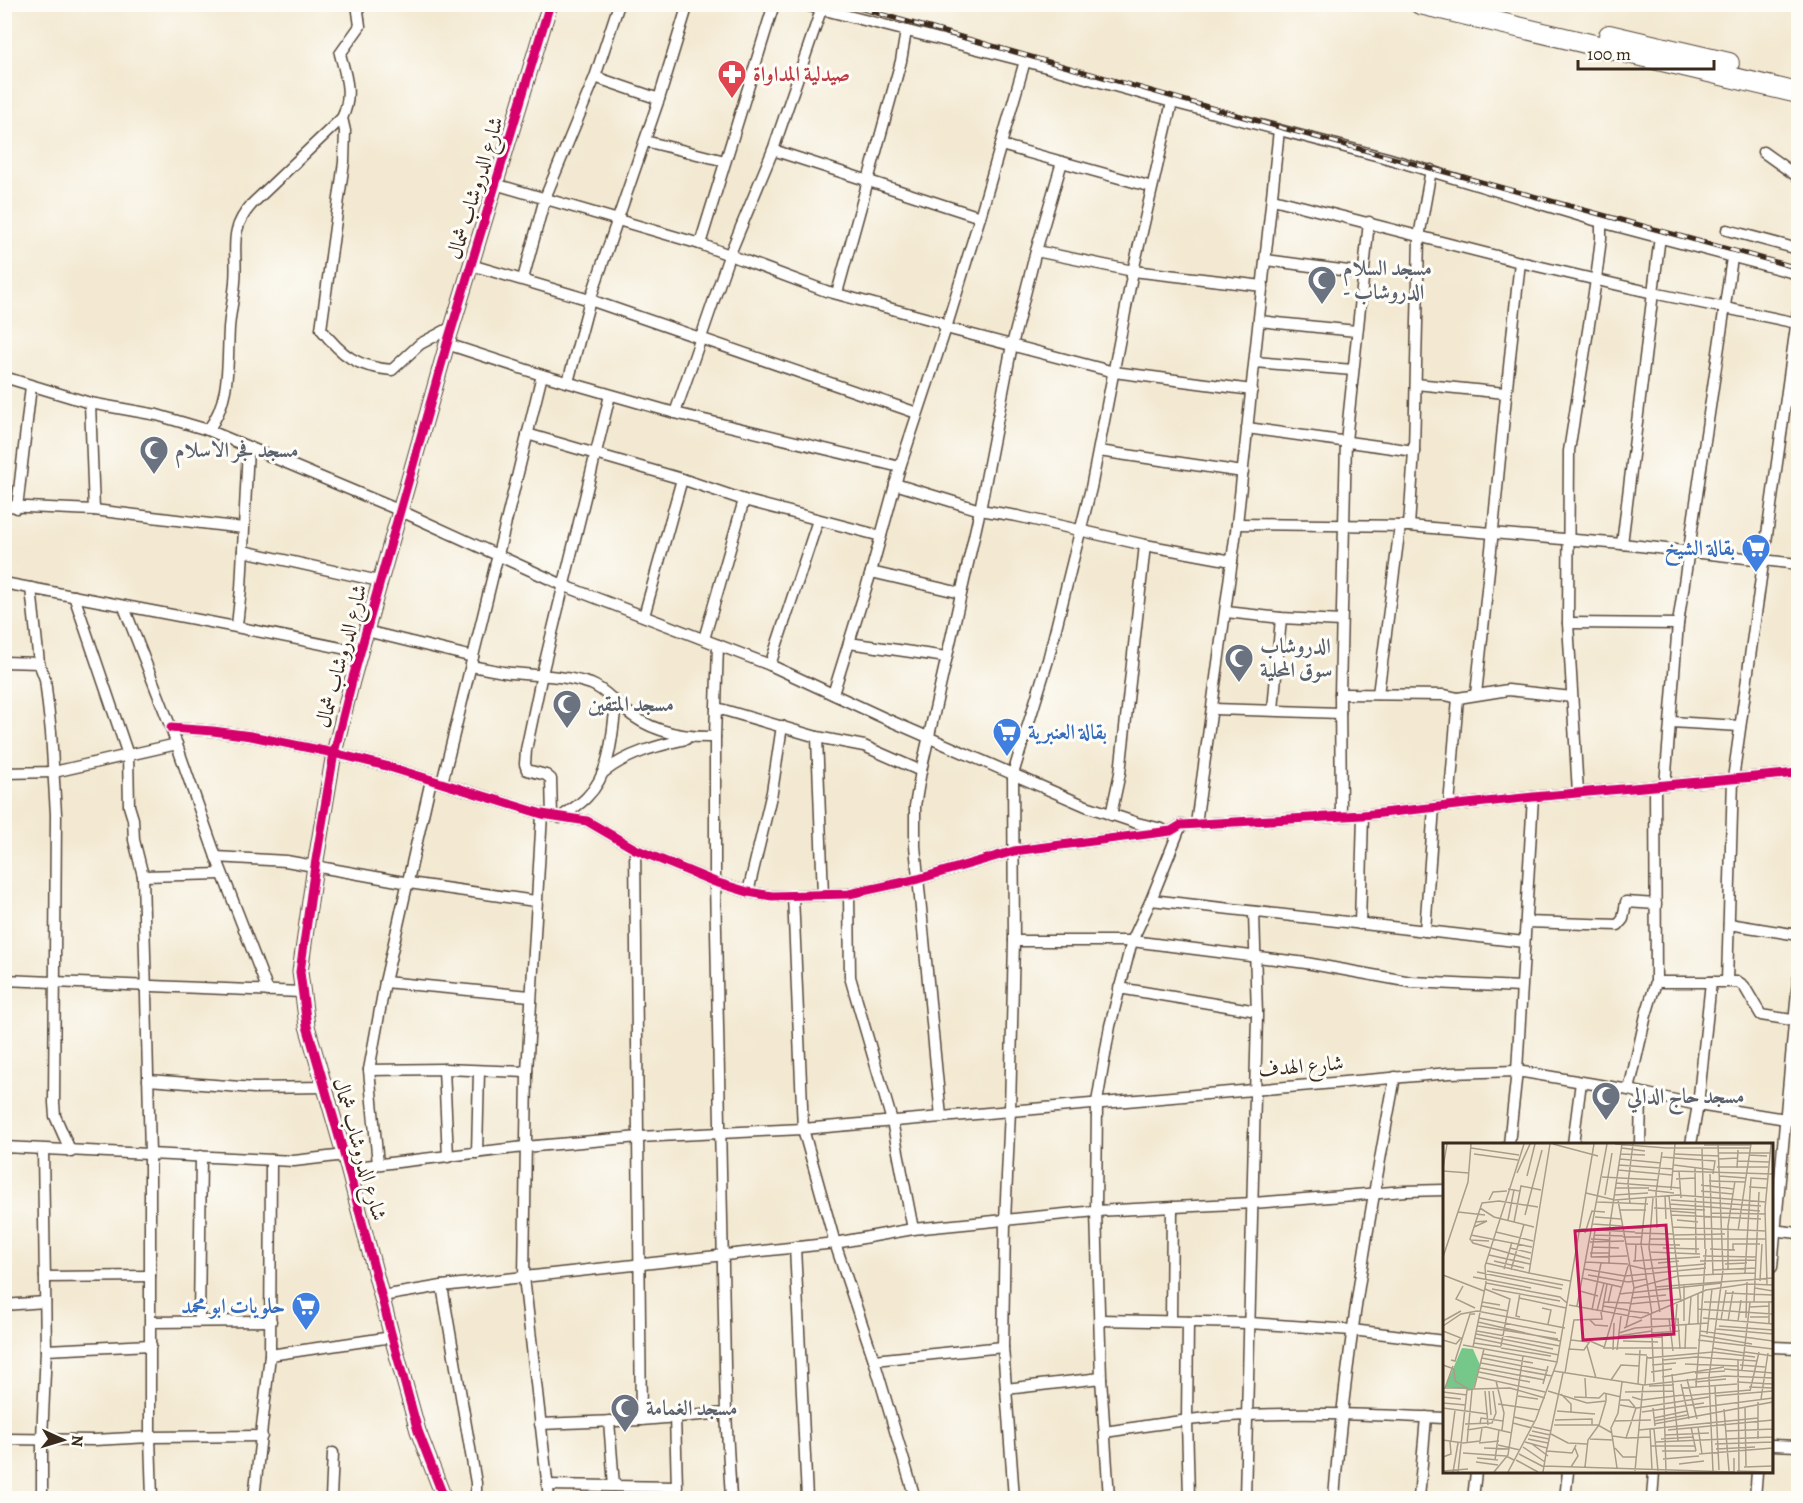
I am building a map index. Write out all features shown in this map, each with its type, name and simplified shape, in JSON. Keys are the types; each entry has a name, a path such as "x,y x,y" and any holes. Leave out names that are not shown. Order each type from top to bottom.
{"highway":[{"path":"1420,4 1798,93"},
{"path":"1474,4 1798,81"}],"street":[{"path":"208,430 224,402 227,385 229,325 235,281 235,233 238,223 252,204 342,118 349,99 340,54 360,26 357,4"},
{"name":"شارع الدروشاب شمال","path":"444,1498 418,1431 347,1162 307,1026 302,992 302,956 334,753 360,652 447,344 550,4"},
{"path":"523,279 545,198 595,77 619,4"},
{"path":"568,382 590,300 659,99 688,4"},
{"path":"700,244 774,4"},
{"path":"801,4 1025,61 1431,170 1601,222 1798,274"},
{"path":"675,413 729,256 773,150 821,10"},
{"path":"837,293 869,180 906,31"},
{"path":"833,694 871,572 900,467 980,217 1025,61"},
{"path":"595,77 659,99"},
{"path":"1014,1498 1003,1347 1014,941 1012,774 1048,660 1100,451 1133,271 1172,102"},
{"path":"342,118 345,131 344,162 321,329 336,349 361,364 375,369 392,370 420,344 452,327"},
{"path":"1196,824 1237,524 1279,130"},
{"path":"645,141 725,161"},
{"path":"1001,145 1152,187"},
{"path":"773,150 980,217"},
{"path":"1763,152 1798,177"},
{"path":"941,1117 918,879 915,806 928,737 980,510 1012,345 1035,251 1062,162"},
{"path":"1378,694 1414,451 1419,237 1431,170"},
{"path":"495,184 700,244 826,291 939,322 946,328 1114,372 1252,390"},
{"path":"1273,199 1520,262 1653,293 1725,308 1798,317 1733,779 1727,981"},
{"path":"1341,816 1342,526 1346,441 1369,222"},
{"path":"1578,793 1568,623 1569,451 1596,280 1601,222"},
{"path":"1727,230 1798,249"},
{"path":"1622,544 1660,236"},
{"path":"1035,251 1133,271 1263,286"},
{"path":"1629,1090 1656,982 1660,785 1671,722 1678,624 1725,308 1732,258 1730,255"},
{"path":"1266,260 1363,273"},
{"path":"1476,694 1520,262"},
{"path":"471,265 590,300 700,340 917,413"},
{"path":"1259,321 1356,331"},
{"path":"447,344 542,375 675,413 900,467"},
{"path":"1255,362 1353,370"},
{"path":"378,1164 369,1070 385,982 409,883 472,661 542,375"},
{"path":"4,377 90,404 158,416 208,430 400,511 565,586 770,665 928,737 1110,815 1176,828"},
{"path":"1416,384 1505,393"},
{"path":"17,508 31,386"},
{"path":"549,1498 524,1277 524,1147 535,901 551,816 551,779 546,775 527,770 525,764 542,674 610,395"},
{"path":"90,404 94,510"},
{"path":"1247,428 1414,451"},
{"path":"527,434 596,456 682,479 744,500 881,536"},
{"path":"237,625 248,448"},
{"path":"1100,451 1243,472"},
{"path":"644,616 682,479"},
{"path":"895,484 980,510 1232,561"},
{"path":"704,639 744,500"},
{"path":"4,507 94,510 243,528"},
{"path":"770,665 818,520"},
{"path":"1237,524 1404,526 1622,544 1763,558 1798,564"},
{"path":"1110,815 1120,773 1145,545"},
{"path":"243,551 379,581"},
{"path":"871,572 961,593"},
{"path":"4,583 124,607 237,625 360,652"},
{"path":"31,588 39,663 45,679 56,814 55,1116 71,1152"},
{"path":"74,596 128,755 129,807 134,819 134,840 143,876 150,1154 152,1498"},
{"path":"124,607 177,744 222,874 268,991"},
{"path":"1226,612 1341,621"},
{"path":"1273,710 1281,618"},
{"path":"1568,623 1678,624"},
{"path":"366,631 505,672 542,674 589,684 599,688 625,711 645,723 677,735 693,738"},
{"path":"849,643 946,657"},
{"path":"718,645 715,737 715,882 726,1413 731,1498"},
{"path":"4,662 39,663"},
{"path":"1340,694 1445,695 1458,698 1516,690 1572,697"},
{"path":"1449,806 1458,698"},
{"path":"604,772 610,752 616,703"},
{"path":"717,708 818,737 864,746 921,771"},
{"path":"1213,709 1340,713"},
{"path":"1671,722 1740,726"},
{"path":"748,892 772,792 782,726"},
{"path":"171,728 213,730 334,753 551,816 593,823 635,849 715,882 748,892 772,896 849,894 918,879 1014,851 1196,824 1363,815 1533,796 1798,773"},
{"path":"551,816 585,799 604,772 620,760 660,745 693,738 715,737"},
{"path":"818,737 823,895"},
{"path":"4,773 54,772 177,744"},
{"path":"1509,1143 1517,1071 1533,796"},
{"path":"1425,931 1434,807"},
{"path":"1360,924 1363,815"},
{"path":"1109,1498 1101,1378 1096,1211 1097,1102 1110,1026 1132,941 1151,900 1176,828"},
{"path":"635,849 641,1420"},
{"path":"216,857 286,861 409,883 535,901"},
{"path":"143,876 222,874"},
{"path":"849,894 850,977 892,1121 913,1229"},
{"path":"794,896 803,1129 835,1243 874,1360 915,1498"},
{"path":"1151,900 1524,942"},
{"path":"1526,922 1618,925 1623,919 1626,902 1656,904"},
{"path":"1245,1498 1257,1011 1254,912"},
{"path":"1729,924 1798,935"},
{"path":"1014,941 1132,941 1306,963 1411,982 1521,987"},
{"path":"4,980 302,992"},
{"path":"1798,980 1797,1021 1773,1231 1798,1233"},
{"path":"385,982 530,996"},
{"path":"1656,982 1738,982 1744,986 1761,1015 1797,1021"},
{"path":"1691,1143 1698,1105 1711,982"},
{"path":"1119,988 1257,1011"},
{"path":"369,1070 444,1069 527,1072"},
{"path":"444,1069 448,1157"},
{"path":"477,1153 478,1071"},
{"name":"شارع الهدف","path":"4,1147 71,1152 378,1164 524,1147 639,1137 803,1129 1395,1077 1517,1071 1798,1121"},
{"path":"1334,1498 1341,1414 1352,1330 1373,1194 1395,1077"},
{"path":"148,1080 238,1087 324,1087"},
{"path":"1573,1143 1581,1082"},
{"path":"1640,1143 1641,1093"},
{"path":"42,1498 46,1350 43,1150"},
{"path":"199,1321 201,1156"},
{"path":"254,1498 270,1355 271,1160"},
{"path":"382,1296 442,1286 835,1243 913,1229 1096,1211 1443,1190"},
{"path":"1171,1321 1172,1207"},
{"path":"795,1247 807,1498"},
{"path":"45,1277 150,1276"},
{"path":"442,1286 476,1483 476,1498"},
{"path":"4,1305 45,1302"},
{"path":"1100,1320 1250,1323 1352,1330 1443,1341"},
{"path":"151,1322 271,1321"},
{"path":"1188,1322 1189,1498"},
{"path":"270,1355 392,1337"},
{"path":"46,1350 151,1346"},
{"path":"874,1360 1003,1347"},
{"path":"1773,1347 1798,1347"},
{"path":"1006,1389 1101,1378"},
{"path":"540,1424 641,1420 726,1413"},
{"path":"1105,1432 1187,1420 1247,1415 1341,1414 1443,1418"},
{"path":"547,1485 614,1486 640,1493 678,1485 675,1416"},
{"path":"1419,1498 1426,1417"},
{"path":"609,1421 614,1486"},
{"path":"4,1438 94,1440 262,1436"},
{"path":"1773,1445 1798,1446"},
{"path":"331,1498 333,1453"},
{"path":"1473,1498 1476,1473"},
{"path":"1565,1498 1568,1473"},
{"path":"1652,1498 1654,1473"},
{"path":"1755,1498 1757,1473"}],"railway":[{"path":"845,4 1279,127 1798,268"}],"cycle path":[{"path":"444,1498 418,1431 392,1337 348,1168 307,1026 300,972 334,753 352,681 447,344 550,4"},
{"path":"171,728 251,736 334,753 386,766 542,814 587,821 635,849 715,882 748,892 772,896 849,894 918,879 1014,851 1171,831 1181,825 1363,815 1798,773"}],"place":[{"name":"صيدلية المداواة","path":"732,100"},
{"name":"مسجد السلام - الدروشاب","path":"1322,306"},
{"name":"مسجد فجر الاسلام","path":"154,476"},
{"name":"بقالة الشيخ","path":"1756,574"},
{"name":"الدروشاب سوق المحلية","path":"1239,684"},
{"name":"مسجد المتقين","path":"567,730"},
{"name":"بقالة العنبرية","path":"1007,758"},
{"name":"مسجد حاج الدالي","path":"1606,1122"},
{"name":"حلويات ابو محمد","path":"306,1332"},
{"name":"مسجد الغمامة","path":"625,1434"}]}
